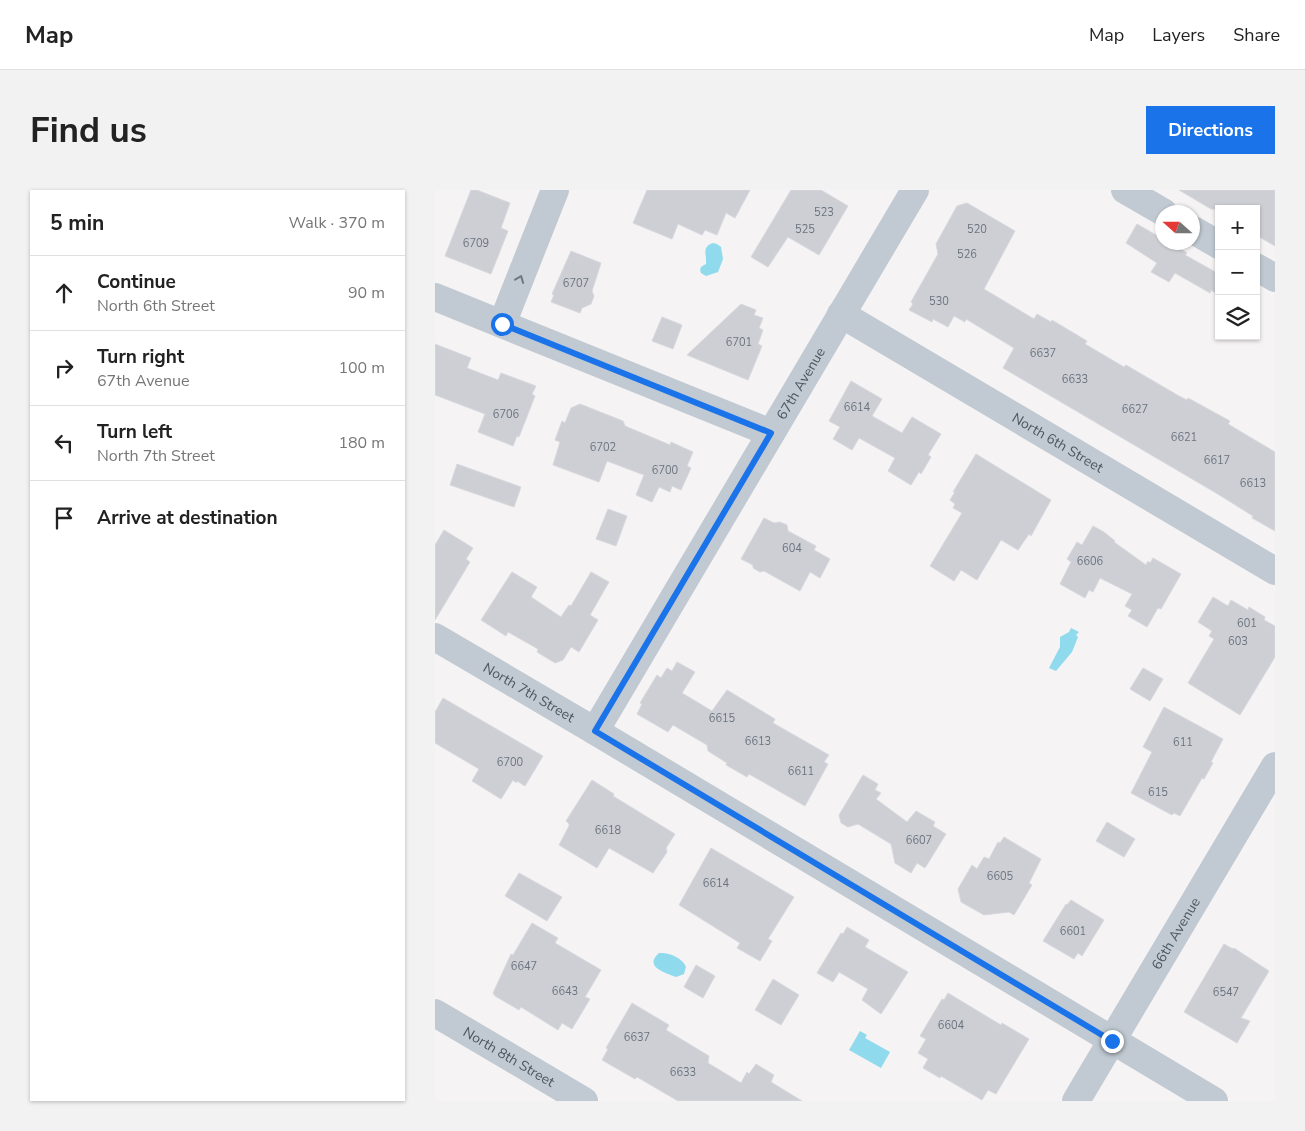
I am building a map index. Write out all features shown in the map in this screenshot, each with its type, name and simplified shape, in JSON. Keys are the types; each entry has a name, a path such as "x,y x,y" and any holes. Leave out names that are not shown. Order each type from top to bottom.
{"street":[{"path":"502,324 555,190"},
{"name":"67th Avenue","path":"595,731 915,190"},
{"path":"1125,190 1155,207"},
{"path":"1200,234 1215,243"},
{"path":"1260,269 1275,278"},
{"path":"435,297 771,433"},
{"name":"North 6th Street","path":"841,314 1275,571"},
{"name":"North 7th Street","path":"435,638 595,731 1214,1101"},
{"name":"66th Avenue","path":"1076,1101 1275,766"},
{"name":"North 8th Street","path":"435,1013 552,1093 584,1101"}],"water":[{"path":"713,243 721,247 723,259 718,272 706,276 701,273 700,268 706,264 705,252 707,247"},
{"path":"1071,628 1079,632 1076,635 1078,637 1072,652 1056,671 1049,668 1060,647 1060,637 1069,632"},
{"path":"659,953 679,958 686,967 684,974 676,977 658,969 653,962"},
{"path":"860,1031 867,1035 865,1038 890,1052 881,1068 849,1050"}],"building":[{"path":"471,190 477,190 510,203 501,228 508,231 491,274 445,256"},
{"path":"647,190 750,190 735,218 726,213 717,235 705,230 702,235 678,224 672,239 633,223"},
{"path":"791,190 821,190 848,206 819,255 788,237 768,267 751,257"},
{"path":"1179,190 1275,190 1275,246 1260,237 1260,205 1215,205 1215,209 1211,209"},
{"path":"967,203 1015,231 984,289 1034,319 1037,314 1051,322 1052,320 1087,341 1085,344 1124,367 1126,365 1179,396 1187,400 1188,398 1230,421 1228,424 1275,452 1275,531 1252,518 1253,516 1216,493 1003,368 1014,348 966,319 965,322 954,316 948,327 933,319 932,322 909,310 913,304 911,302 938,254 936,244 957,206"},
{"path":"1137,224 1155,234 1155,250 1182,250 1187,253 1185,255 1215,272 1215,292 1211,290 1210,293 1175,273 1169,282 1151,272 1157,263 1126,243"},
{"path":"571,251 601,263 592,291 594,296 591,304 582,308 580,313 551,302 554,295 552,294"},
{"path":"741,304 756,310 754,315 763,318 759,328 763,330 758,344 762,346 748,380 687,355"},
{"path":"662,317 682,325 673,349 652,341"},
{"path":"435,344 471,358 467,368 498,380 501,373 536,386 532,394 535,396 519,437 517,436 513,446 478,432 485,414 435,395"},
{"path":"851,381 882,399 872,416 902,433 912,417 941,434 928,455 931,457 921,474 919,472 911,485 888,471 895,458 859,438 852,450 833,439 840,427 829,421"},
{"path":"580,404 623,421 625,426 670,445 671,442 693,452 687,466 691,468 681,490 672,486 670,492 659,487 652,502 636,495 644,475 607,461 599,482 553,465 560,442 555,440 562,421 565,423 571,408"},
{"path":"976,454 1051,500 1031,536 1029,534 1018,550 1001,540 977,580 961,570 954,581 930,566 962,513 953,508 955,504 950,500"},
{"path":"457,464 521,487 514,507 450,485"},
{"path":"608,509 627,516 616,546 596,539"},
{"path":"764,518 774,523 780,522 787,525 788,531 816,546 814,550 830,559 820,578 810,572 800,591 764,571 760,572 753,568 753,565 741,559"},
{"path":"1093,526 1104,532 1114,542 1146,565 1153,558 1181,574 1161,609 1158,608 1147,627 1128,616 1132,610 1125,606 1132,594 1100,578 1093,592 1089,590 1085,598 1060,584 1071,562 1067,559 1077,542 1082,545"},
{"path":"444,530 473,548 466,559 470,562 435,620 435,545"},
{"path":"512,572 537,587 531,597 561,617 569,605 571,606 591,572 609,582 590,615 598,620 579,652 571,647 563,660 555,663 537,652 538,649 508,632 506,636 481,620"},
{"path":"1213,597 1228,606 1231,600 1248,610 1249,607 1265,617 1264,620 1275,626 1275,657 1240,715 1188,683 1214,639 1209,636 1212,631 1198,622"},
{"path":"677,662 695,672 682,693 712,711 727,690 775,719 773,723 829,755 824,762 828,764 805,806 749,774 747,777 726,765 727,763 708,751 707,745 673,725 668,732 637,714 642,704 640,703 657,675 661,678 667,668 672,671"},
{"path":"1143,668 1163,679 1150,701 1130,689"},
{"path":"443,698 543,756 525,786 513,780 501,799 472,781 479,769 435,743 435,712"},
{"path":"1164,707 1223,739 1211,762 1213,763 1180,816 1174,813 1172,815 1131,793 1152,752 1143,747"},
{"path":"863,775 878,784 875,790 881,793 876,799 907,822 916,811 935,822 933,826 946,834 925,868 917,863 911,873 895,863 891,844 858,824 848,827 841,823 839,815"},
{"path":"592,780 614,794 613,796 675,834 666,848 667,852 653,873 609,848 597,868 559,845 569,826 566,821"},
{"path":"1107,822 1135,839 1124,857 1096,841"},
{"path":"1004,837 1041,859 1029,883 1032,885 1014,915 1009,912 984,915 961,902 958,889 972,865 977,869 984,857 989,859 998,842 1000,843"},
{"path":"711,848 794,897 768,939 772,941 760,961 737,948 740,943 679,905"},
{"path":"519,873 562,897 547,921 505,896"},
{"path":"1071,900 1104,920 1082,956 1078,953 1074,959 1043,941 1066,904"},
{"path":"532,923 558,938 555,943 601,970 585,997 590,999 572,1029 562,1023 558,1030 521,1007 519,1010 493,993 511,954 513,955"},
{"path":"847,927 869,940 865,947 908,972 881,1014 862,1000 868,989 839,972 833,982 817,973 841,933 843,934"},
{"path":"1224,944 1234,948 1269,971 1241,1018 1250,1021 1237,1043 1184,1012"},
{"path":"696,965 715,976 703,998 684,987"},
{"path":"773,979 799,995 781,1025 755,1010"},
{"path":"948,993 1001,1025 1002,1023 1029,1039 996,1094 988,1090 982,1100 941,1076 940,1078 923,1068 928,1059 918,1053 926,1039 920,1036 942,999 944,1000"},
{"path":"632,1003 669,1025 666,1030 709,1056 708,1063 741,1083 747,1072 749,1074 756,1064 774,1075 771,1082 802,1101 678,1101 637,1077 635,1079 602,1060 608,1049 606,1048"}],"route":[{"path":"502,324 771,433 595,731 1112,1041"}]}
